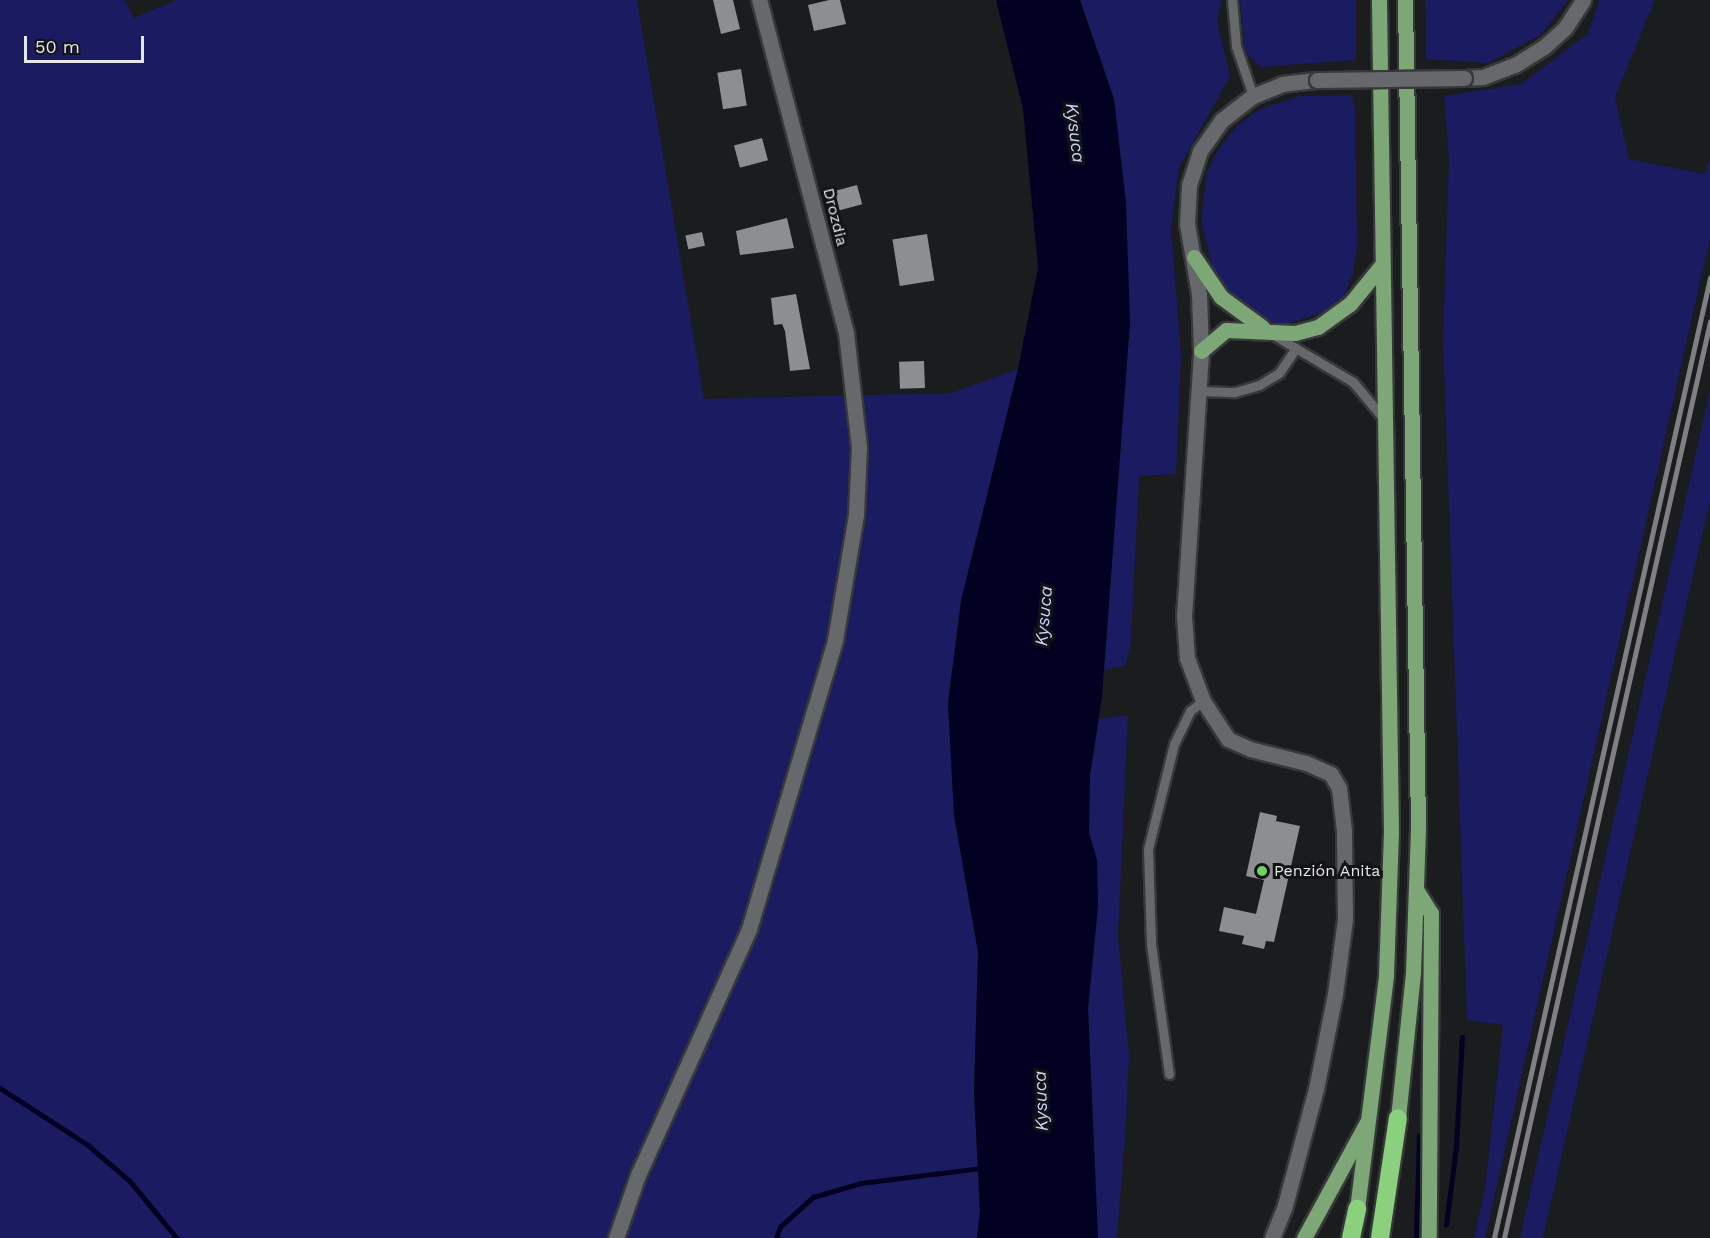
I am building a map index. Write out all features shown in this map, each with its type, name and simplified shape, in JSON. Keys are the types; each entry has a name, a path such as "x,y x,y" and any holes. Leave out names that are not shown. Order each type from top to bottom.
{"highway":[{"path":"1380,1238 1398,1118"},
{"path":"1352,1238 1357,1209"}],"main road":[{"path":"1357,1209 1371,1114 1386,975 1391,831 1379,0"},
{"path":"1398,1118 1413,972 1418,692 1405,0"},
{"path":"1194,257 1221,297 1238,313 1265,329"},
{"path":"1201,351 1226,330 1265,329 1295,333 1318,327 1350,304 1382,266"},
{"path":"1416,891 1431,913 1429,1238"},
{"path":"1304,1238 1371,1114"}],"street":[{"name":"Drozdia","path":"616,1238 638,1175 749,930 835,640 856,515 859,447 846,333 759,0"},
{"path":"1272,1238 1284,1209 1316,1089 1335,994 1345,919 1339,788 1331,774 1321,767 1250,750 1228,739 1203,701 1187,658 1184,637 1201,391 1201,351 1194,257 1187,224 1189,185 1200,151 1222,120 1253,96 1282,84 1317,80 1483,77 1515,65 1544,47 1565,28 1583,0"}],"lane":[{"path":"1232,0 1236,46 1253,96"},
{"path":"1265,329 1353,382 1385,421"},
{"path":"1201,391 1235,392 1259,386 1279,373 1296,348"},
{"path":"1169,1074 1151,944 1148,849 1174,744 1190,711 1203,701"}],"shaded area":[{"path":"0,0 125,0 134,18 177,0 637,0 704,399 952,393 1018,369 961,601 948,703 954,815 978,952 974,1092 980,1211 977,1238 0,1238"},
{"path":"1080,0 1222,0 1217,21 1230,76 1179,168 1171,228 1181,354 1176,474 1139,476 1131,642 1126,665 1104,670 1130,322 1114,99"},
{"path":"1240,0 1356,0 1356,60 1261,67 1245,52"},
{"path":"1425,0 1568,0 1542,34 1488,63 1426,59"},
{"path":"1599,0 1655,0 1615,97 1629,159 1705,174 1710,158 1710,238 1485,1238 1474,1238 1485,1189 1503,1025 1467,1020 1443,337 1449,158 1444,96 1521,84 1589,33"},
{"path":"1352,95 1355,111 1357,247 1353,274 1344,296 1327,311 1284,325 1265,320 1240,304 1213,270 1201,221 1207,172 1219,148 1237,126 1260,109 1300,96"},
{"path":"1710,390 1710,500 1543,1238 1520,1238"},
{"path":"1128,715 1118,936 1129,1055 1126,1123 1117,1238 1098,1238 1088,1008 1098,906 1097,860 1089,833 1090,775 1099,719"}],"water":[{"name":"Kysuca","path":"996,0 1080,0 1114,99 1126,203 1130,322 1102,697 1090,775 1089,833 1097,860 1098,906 1088,1008 1098,1238 977,1238 980,1211 974,1092 978,952 954,815 948,703 961,601 1018,369 1038,268 1023,109"}],"building":[{"path":"713,0 733,0 740,29 721,34"},
{"path":"840,0 846,24 814,31 808,5"},
{"path":"741,69 747,106 723,109 717,73"},
{"path":"762,138 768,160 740,168 734,146"},
{"path":"857,185 862,204 836,211 831,192"},
{"path":"787,218 794,248 740,255 736,231"},
{"path":"702,232 705,246 688,249 685,236"},
{"path":"927,234 934,280 900,286 892,239"},
{"path":"796,294 810,369 790,371 785,331 782,324 774,325 771,298"},
{"path":"924,361 925,388 900,389 899,362"},
{"path":"1260,812 1277,816 1276,821 1300,826 1274,942 1266,941 1264,949 1242,944 1244,936 1219,931 1224,907 1256,914 1264,880 1246,876"}],"waterway":[{"path":"1446,1225 1456,1147 1462,1037"},
{"path":"0,1088 88,1145 130,1181 177,1238"},
{"path":"1416,1238 1419,1136"},
{"path":"776,1238 780,1227 813,1197 861,1183 982,1168"}],"railway":[{"path":"1494,1238 1710,278"},
{"path":"1504,1238 1710,322"}],"place":[{"name":"Penzión Anita","path":"1262,871"}]}
